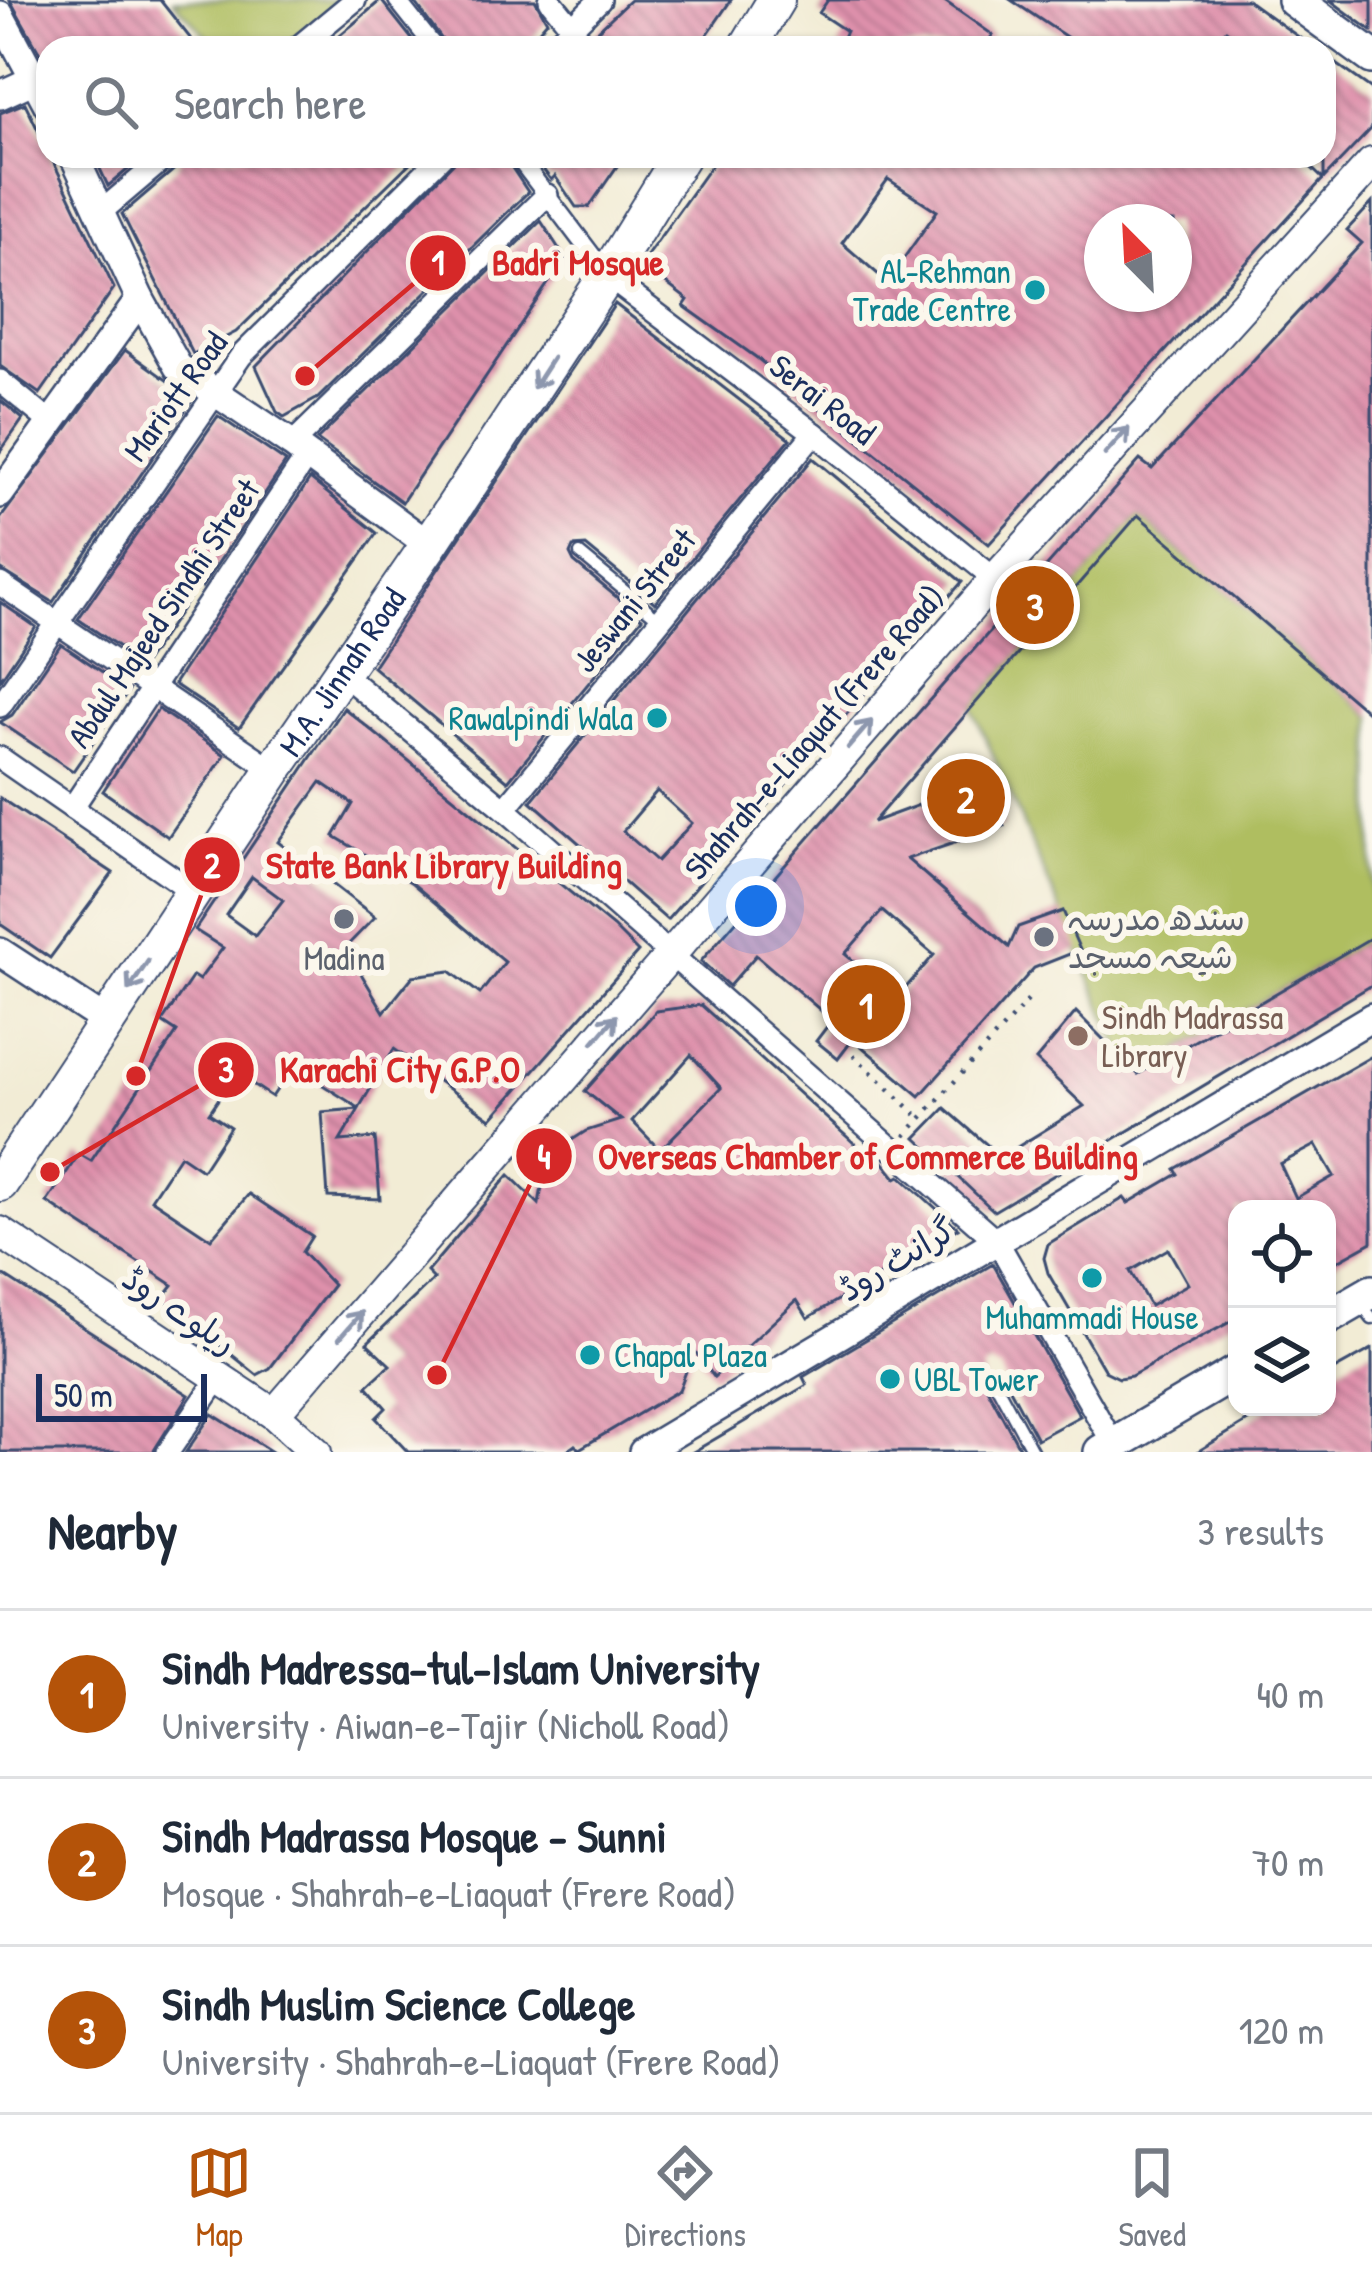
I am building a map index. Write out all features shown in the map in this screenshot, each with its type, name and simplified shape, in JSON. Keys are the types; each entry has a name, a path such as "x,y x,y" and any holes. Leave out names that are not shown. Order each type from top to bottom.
{"highway":[{"path":"754,36 776,0"},
{"name":"M.A. Jinnah Road","path":"0,1183 429,545 674,168"}],"main road":[{"path":"1294,0 1372,57"},
{"name":"Shahrah-e-Liaquat (Frere Road)","path":"274,1414 995,579 1372,163"},
{"name":"ریلوے روڈ","path":"0,1232 274,1414 316,1452"},
{"path":"1336,1316 1371,1310"},
{"path":"1336,1334 1371,1310"},
{"path":"1117,1450 1228,1378"},
{"path":"1117,1450 1228,1396"}],"street":[{"path":"312,36 355,0"},
{"path":"398,0 426,36"},
{"path":"550,0 572,27"},
{"path":"563,36 600,0"},
{"path":"0,15 36,81"},
{"path":"0,95 36,92"},
{"path":"80,168 140,299 178,367 300,449 429,545"},
{"path":"102,211 153,168"},
{"name":"Mariott Road","path":"0,706 241,356 430,168"},
{"path":"526,168 607,276"},
{"name":"Abdul Majeed Sindhi Street","path":"72,808 300,449 547,195"},
{"name":"Serai Road","path":"607,276 814,433 995,579"},
{"path":"0,494 140,299"},
{"path":"0,381 51,423"},
{"name":"Jeswani Street","path":"505,809 814,433"},
{"path":"0,584 274,770"},
{"path":"343,674 505,809 998,1241 1117,1450"},
{"path":"0,758 195,892"},
{"path":"0,952 107,1022"},
{"name":"گرانٹ روڈ","path":"644,1452 1372,1017"},
{"path":"168,1452 218,1379"}],"lane":[{"path":"580,554 660,620"},
{"path":"991,1375 1033,1452"}],"path":[{"path":"893,1149 1031,997"},
{"path":"853,1054 921,1118"}],"green space":[{"path":"173,0 355,0 312,36 207,36"},
{"path":"1138,515 1372,716 1372,937 1135,1075 972,707"}],"building":[{"path":"10,0 160,0 188,36 36,36 36,46"},
{"path":"381,0 410,36 339,36"},
{"path":"413,0 535,0 547,21 534,36 439,36"},
{"path":"630,0 731,0 706,36 592,36"},
{"path":"828,0 943,0 993,35 844,36 846,31 819,13"},
{"path":"1011,0 1247,0 1297,36 1234,36 1226,30 1221,36 1065,36"},
{"path":"1330,0 1372,0 1372,31"},
{"path":"1336,64 1372,89 1372,128 1336,166"},
{"path":"25,103 36,126 36,168 56,168 114,288 40,394 0,366 0,113"},
{"path":"100,168 130,168 108,186"},
{"path":"176,168 405,168 236,332 193,354 122,214"},
{"path":"448,168 512,168 528,192 318,398 284,417 277,412 256,366"},
{"path":"542,168 616,168 589,207 576,207 555,176 551,180"},
{"path":"709,168 1312,168 1323,179 989,544 757,358 684,306 688,300 641,264","holes":["888,179 937,211 887,282 842,243"]},
{"path":"1372,203 1372,716 1138,515 873,822 989,779 1004,826 907,859 1009,947 1018,927 1063,911 1080,950 1034,968 920,1096 853,1039 838,1059 816,1041 832,1020 756,955 729,986 701,961 1140,460 1152,469 1362,243 1347,230","holes":["882,911 934,955 897,998 845,954"]},
{"path":"541,221 565,258 402,502 317,440"},
{"path":"615,304 790,439 655,603 586,546 573,547 574,562 642,618 508,781 373,667"},
{"path":"125,350 193,399 53,602 0,569 0,519"},
{"path":"0,400 23,419 0,452"},
{"path":"218,416 286,462 144,664 78,619"},
{"path":"813,458 962,582 667,920 531,801","holes":["657,791 692,823 657,861 623,831"]},
{"path":"310,479 377,533 239,728 174,684"},
{"path":"0,602 36,627 0,680"},
{"path":"61,644 129,690 73,771 0,722 12,715"},
{"path":"344,708 638,952 491,1119 394,1049 359,1108 293,1066 272,1097 236,1073 209,1113 230,1127 202,1170 180,1155 151,1199 211,1239 249,1194 312,1236 302,1252 333,1285 270,1368 257,1375 162,1299 173,1285 47,1202 79,1154 91,1161 177,1032 162,1022 193,976 199,980 223,948 195,930","holes":["321,782 353,804 334,836 412,883 505,962 480,994 450,971 413,976 384,1012 360,972 341,952 375,917 278,842","252,877 283,900 255,936 226,915"]},
{"path":"158,709 225,755 168,837 103,791"},
{"path":"0,798 113,873 50,958 0,924"},
{"path":"1372,937 1372,985 994,1211 916,1138 945,1108 1001,1157 1084,1106 1036,1060 1076,1012 1138,1074"},
{"path":"701,1005 875,1162 880,1158 896,1178 900,1176 958,1228 808,1318 797,1300 714,1377 694,1350 679,1390 579,1449 575,1445 565,1452 408,1452 376,1418 386,1408 367,1386 390,1365 367,1343 434,1279 427,1272 509,1175 539,1204 545,1170 561,1147 586,1131 621,1120 585,1091 656,1011","holes":["691,1055 721,1088 660,1150 632,1121"]},
{"path":"1372,1056 1372,1242 1336,1262 1336,1200 1228,1200 1228,1323 1131,1376 1119,1378 1105,1371 1048,1273 1044,1258 1048,1244 1124,1198 1128,1203 1178,1174 1175,1169","holes":["1316,1145 1334,1176 1296,1198 1280,1164","1168,1249 1188,1284 1150,1306 1130,1271"]},
{"path":"359,1109 340,1141 375,1138 380,1199 328,1197 322,1112"},
{"path":"993,1264 1080,1416 1037,1439 1000,1370 990,1365 983,1369 982,1379 1020,1449 1015,1452 693,1452 807,1385 803,1377"},
{"path":"0,1273 189,1395 153,1452 0,1452"},
{"path":"1372,1349 1372,1452 1197,1452 1256,1416 1336,1416 1336,1369"},
{"path":"212,1414 272,1452 186,1452"}],"place":[{"name":"Al-Rehman Trade Centre","path":"1035,290"},
{"name":"Badri Mosque","path":"305,376"},
{"name":"Sindh Muslim Science College","path":"1035,605"},
{"name":"Rawalpindi Wala","path":"657,718"},
{"name":"Sindh Madrassa Mosque - Sunni","path":"966,798"},
{"name":"Madina","path":"344,919"},
{"name":"سندھ مدرسہ شیعہ مسجد","path":"1044,937"},
{"name":"Sindh Madressa-tul-Islam University","path":"866,1004"},
{"name":"Sindh Madrassa Library","path":"1078,1036"},
{"name":"State Bank Library Building","path":"136,1076"},
{"name":"Karachi City G.P.O","path":"50,1172"},
{"name":"Muhammadi House","path":"1092,1278"},
{"name":"Chapal Plaza","path":"590,1355"},
{"name":"Overseas Chamber of Commerce Building","path":"437,1375"},
{"name":"UBL Tower","path":"890,1379"}]}
